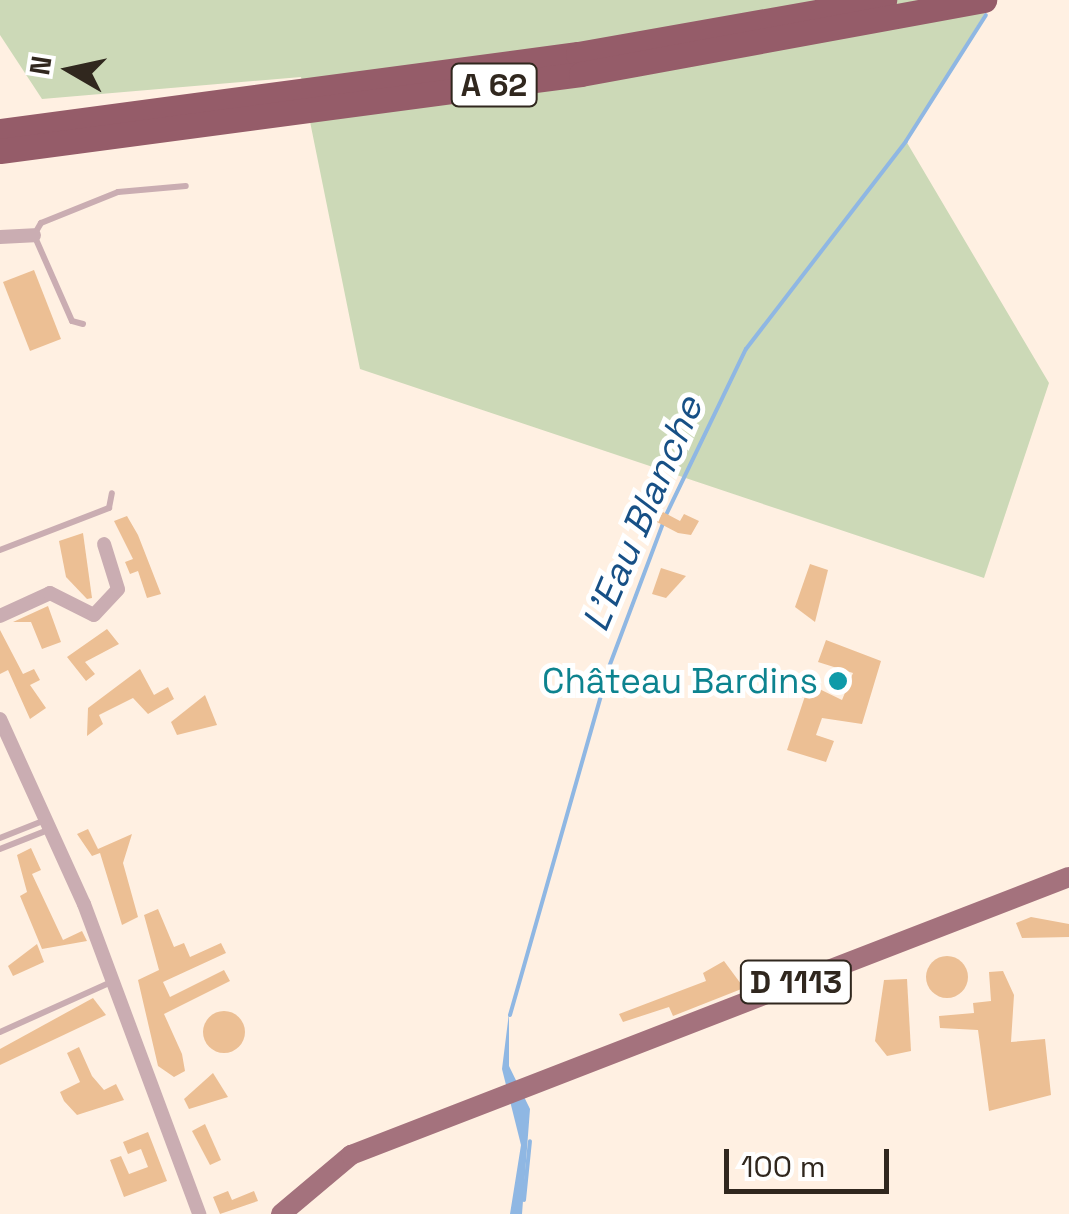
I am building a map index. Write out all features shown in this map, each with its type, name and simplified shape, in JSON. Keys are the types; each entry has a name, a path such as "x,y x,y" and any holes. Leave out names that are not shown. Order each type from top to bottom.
{"highway":[{"name":"A 62","path":"0,131 578,54 884,0"},
{"name":"A 62","path":"0,151 581,74 984,0"}],"main road":[{"name":"D 1113","path":"281,1214 351,1155 1069,877"}],"street":[{"path":"0,236 34,235"},
{"path":"0,616 50,593 94,615 118,588 104,544"},
{"path":"3,729 111,982 199,1214"}],"lane":[{"path":"82,324 72,321 34,235 41,223 118,192 186,186"},
{"path":"0,550 109,508 112,494"},
{"path":"0,838 45,825"},
{"path":"0,849 45,825"},
{"path":"0,1032 111,982"}],"green space":[{"path":"0,0 993,0 906,141 1049,383 984,578 360,369 301,77 42,99 0,35"}],"water":[{"path":"509,1013 509,1066 530,1109 522,1214 510,1214 521,1145 502,1069"}],"building":[{"path":"34,270 61,339 30,351 3,282"},
{"path":"663,512 680,521 684,514 699,521 691,535 678,533 657,522"},
{"path":"127,516 161,594 147,598 138,571 130,574 125,562 133,559 114,521"},
{"path":"83,533 92,598 87,599 66,577 59,541"},
{"path":"810,564 828,570 815,622 795,607"},
{"path":"661,568 686,576 666,598 652,594"},
{"path":"48,606 61,642 42,649 31,622 13,622"},
{"path":"107,629 119,644 85,662 95,674 86,681 67,657"},
{"path":"0,630 23,674 34,669 40,680 30,685 46,708 30,719 8,670 0,674"},
{"path":"826,640 881,661 862,724 822,718 816,735 834,741 826,762 787,750 809,684 842,700 853,673 818,662"},
{"path":"140,669 154,695 168,687 174,699 148,714 133,698 99,715 103,724 87,736 88,708"},
{"path":"205,695 217,725 177,735 171,722"},
{"path":"88,829 98,849 132,834 123,863 138,917 122,925 100,853 92,856 77,834"},
{"path":"31,848 41,870 32,874 63,940 82,931 87,941 42,949 20,896 27,892 17,855"},
{"path":"158,909 174,947 184,943 190,957 221,943 226,953 163,982 170,997 224,970 230,981 164,1014 182,1054 185,1071 174,1077 158,1066 138,980 159,970 144,915"},
{"path":"1031,917 1069,924 1069,937 1022,938 1016,923"},
{"path":"37,944 44,962 13,976 8,966"},
{"path":"947,956 962,962 968,977 962,992 947,998 932,992 926,977 932,962"},
{"path":"724,961 744,988 673,1016 669,1007 623,1022 619,1014 706,981 703,973"},
{"path":"1003,971 1014,995 1011,1042 1045,1039 1051,1095 989,1111 978,1030 940,1028 939,1016 974,1013 973,1003 991,1001 989,972"},
{"path":"907,979 911,1051 887,1056 875,1041 884,980"},
{"path":"93,998 106,1015 0,1065 0,1049"},
{"path":"224,1011 239,1017 245,1032 239,1047 224,1053 209,1047 203,1032 209,1017"},
{"path":"79,1047 92,1076 104,1090 116,1084 124,1100 77,1115 64,1101 60,1092 80,1082 67,1053"},
{"path":"213,1073 228,1097 189,1109 184,1099"},
{"path":"205,1124 221,1160 210,1165 192,1131"},
{"path":"148,1132 167,1181 124,1197 110,1160 121,1156 129,1174 148,1167 141,1149 128,1154 123,1142"},
{"path":"228,1191 232,1200 254,1191 258,1201 220,1214 213,1197"}],"waterway":[{"name":"L'Eau Blanche","path":"666,515 746,349 906,141 986,15"},
{"name":"L'Eau Blanche","path":"510,1015 609,667 663,523"},
{"name":"L'Eau Blanche","path":"524,1200 530,1141"}],"place":[{"name":"Château Bardins","path":"838,681"}]}
